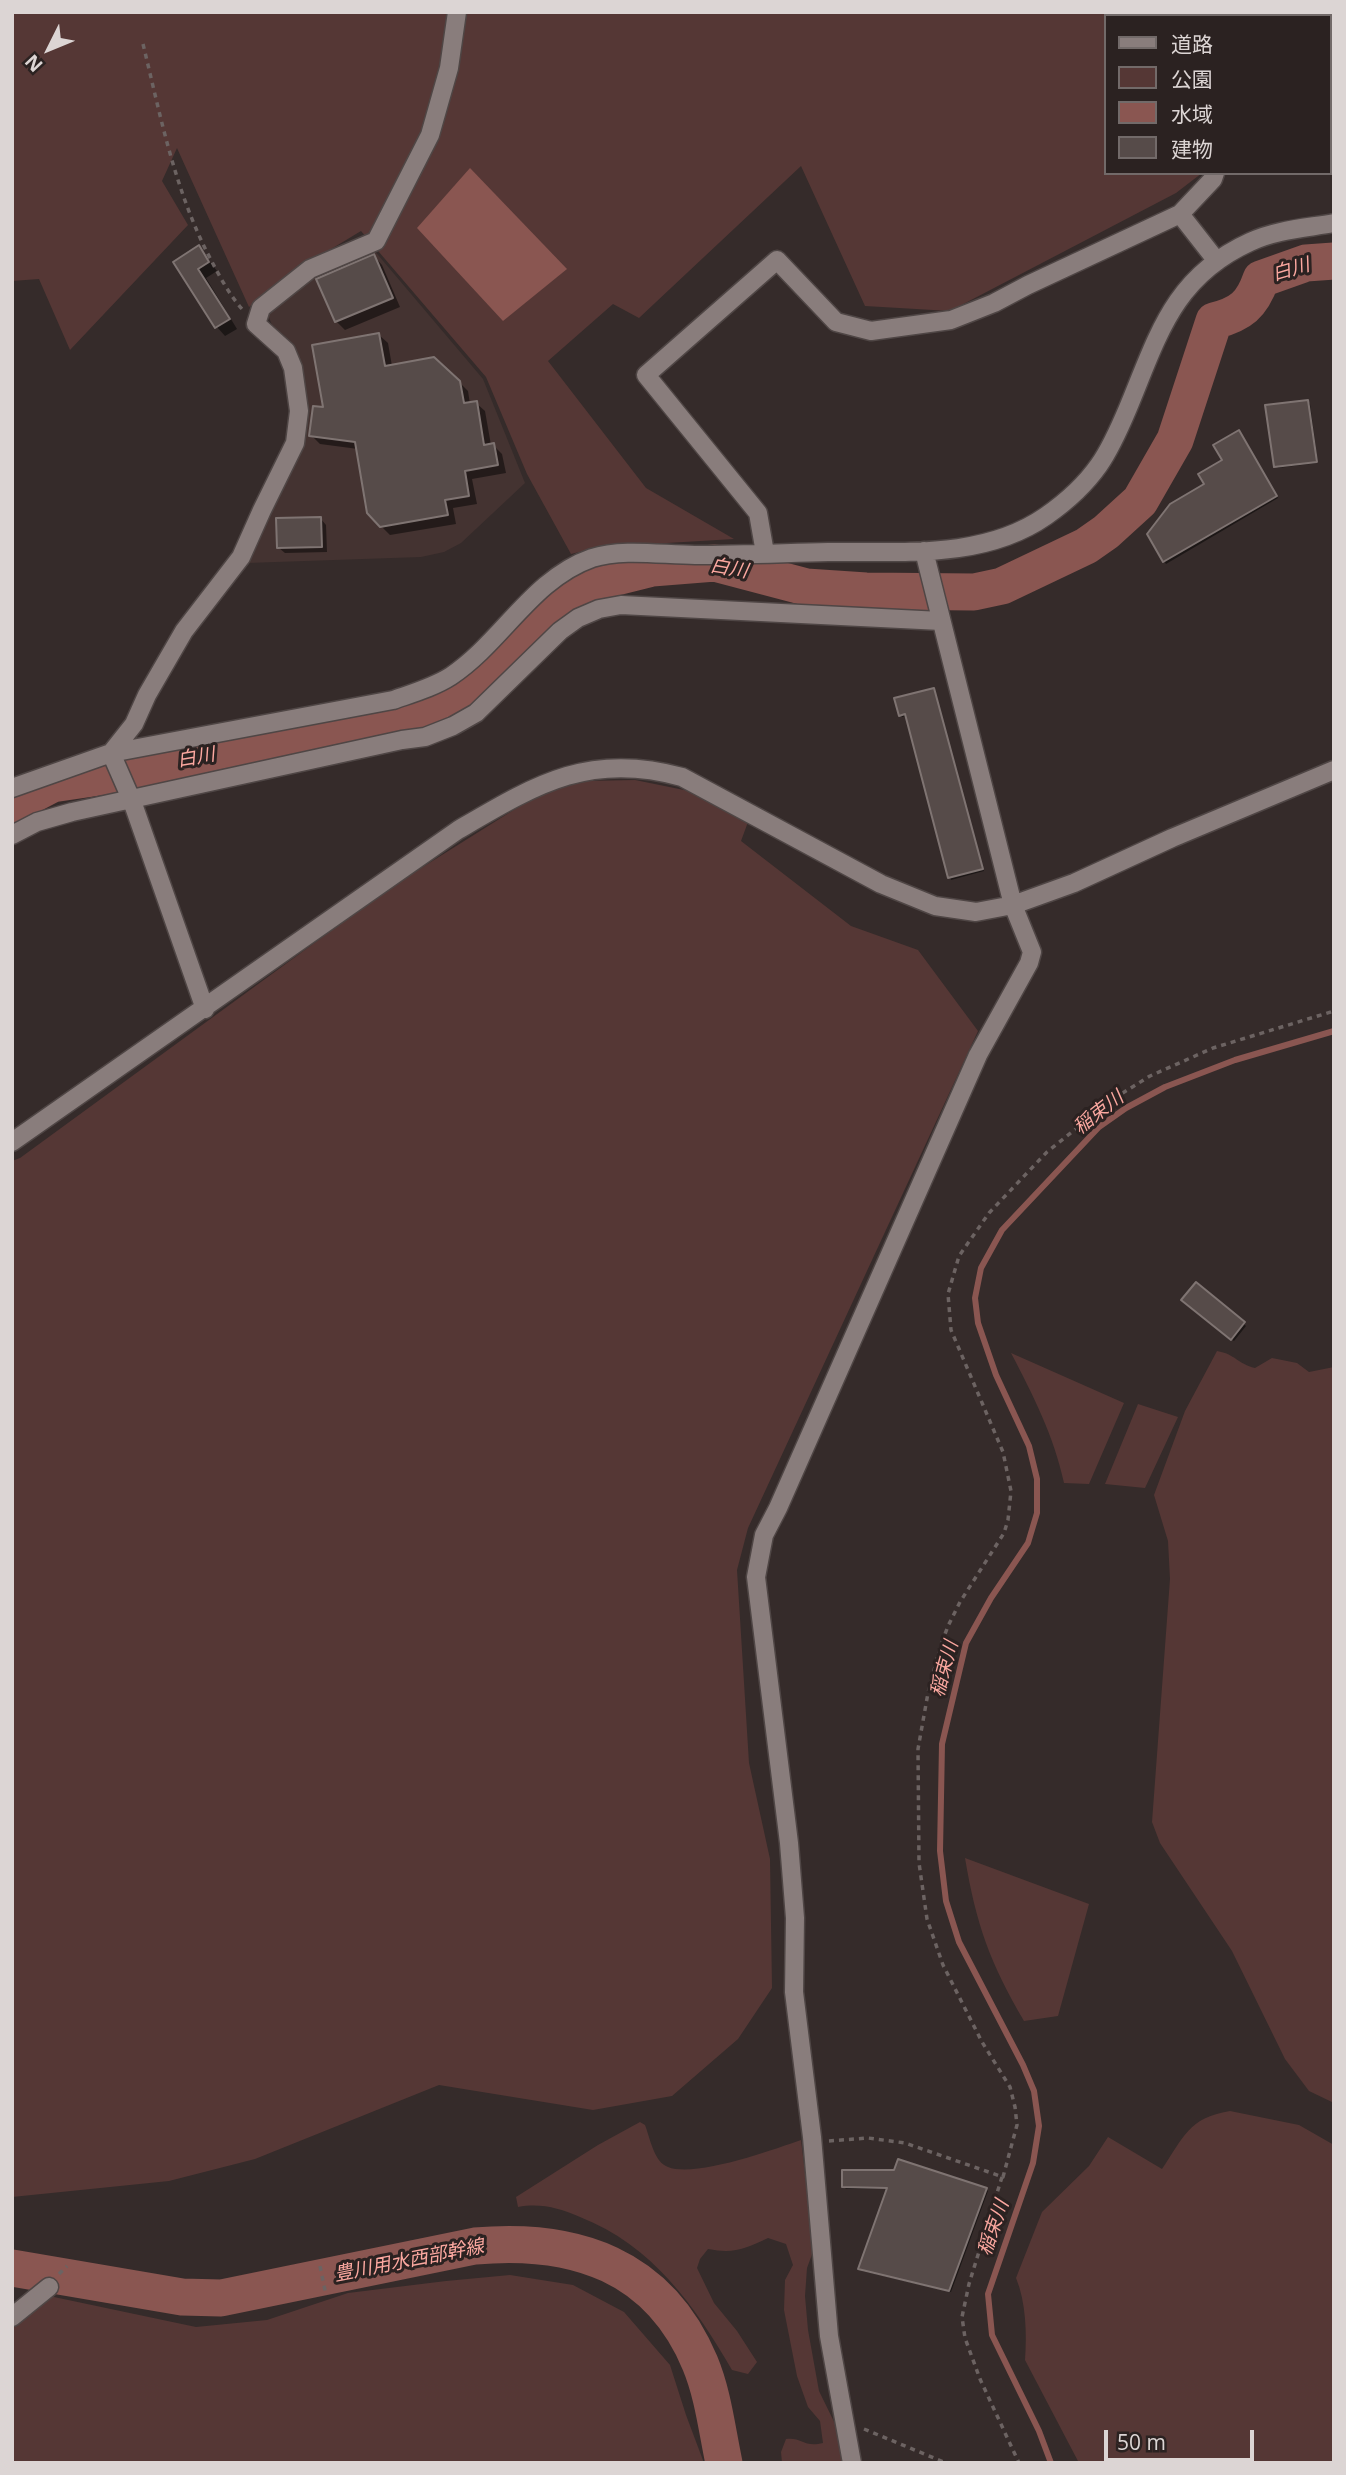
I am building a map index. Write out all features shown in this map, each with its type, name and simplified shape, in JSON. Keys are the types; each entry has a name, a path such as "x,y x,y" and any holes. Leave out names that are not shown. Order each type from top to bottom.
{"street":[{"path":"111,753 134,724 147,695 184,631 241,557 295,443 299,411 293,368 286,351 256,324 261,309 310,269 376,241 430,135 449,68 457,12"},
{"path":"765,553 758,513 646,375 777,260 836,322 871,331 951,320 994,303 1180,214 1214,175"},
{"path":"1180,214 1216,260"},
{"path":"12,788 111,753 393,700 426,689 452,675 542,589 570,569 593,558 618,554 924,551 979,545 1006,537 1045,517 1084,484 1101,462 1163,325 1194,278 1216,260 1251,241 1282,232 1334,223"},
{"path":"852,2463 829,2336 812,2137 794,1992 795,1918 789,1843 756,1577 764,1535 784,1496 978,1055 1029,963 1032,952 1013,905 924,551"},
{"path":"12,835 49,819 425,737 476,713 560,631 578,618 599,609 621,606 941,621"},
{"path":"111,753 132,801 205,1009"},
{"path":"12,1142 458,830 549,780 586,771 635,768 682,777 881,884 935,906 976,912 1013,905 1074,883 1172,838 1334,770"},
{"path":"12,2316 49,2287"}],"path":[{"path":"143,44 176,179 193,227 239,307 256,324"},
{"path":"1019,2463 980,2379 965,2338 962,2317 969,2284 1017,2125 1010,2087 976,2030 943,1965 928,1919 919,1863 918,1749 928,1693 948,1626 1004,1532 1011,1491 1003,1452 951,1330 948,1294 959,1256 989,1213 1047,1152 1113,1099 1150,1076 1213,1048 1334,1011"},
{"path":"812,2137 836,2142 868,2138 905,2143 1003,2177"},
{"path":"320,2266 326,2295"},
{"path":"845,2422 946,2463"}],"shaded area":[{"path":"373,249 483,379 525,483 461,543 444,552 421,557 247,563 305,413 267,312 311,277"}],"green space":[{"path":"12,12 1216,12 1104,14 1104,175 1199,175 1176,193 950,311 865,306 801,166 639,318 613,304 548,361 646,488 734,539 600,547 571,554 527,474 486,377 361,231 283,278 249,307 177,148 162,181 188,225 70,350 39,279 12,281"},
{"path":"635,780 689,791 748,822 741,841 851,926 918,950 978,1031 748,1528 737,1570 749,1763 770,1859 772,1988 738,2039 672,2096 593,2110 439,2085 255,2159 169,2181 12,2197 12,1161 20,1158 391,887 539,794 586,781"},
{"path":"1217,1351 1255,1368 1272,1358 1297,1363 1309,1372 1334,1367 1334,2103 1309,2091 1285,2059 1232,1951 1160,1843 1152,1822 1170,1579 1168,1541 1154,1495 1185,1411"},
{"path":"1011,1353 1124,1403 1089,1484 1064,1483 1049,1432"},
{"path":"1138,1404 1178,1417 1145,1488 1105,1484"},
{"path":"965,1858 1089,1904 1058,2016 1024,2021 986,1942 974,1903"},
{"path":"1230,2111 1299,2125 1334,2145 1334,2463 1079,2463 1025,2360 1025,2318 1016,2278 1042,2212 1089,2166 1108,2137 1162,2169 1182,2138 1196,2124 1216,2114"},
{"path":"640,2122 645,2125 659,2160 668,2167 680,2169 714,2166 801,2140 814,2249 807,2268 805,2296 808,2330 819,2391 841,2436 846,2463 782,2463 781,2452 786,2439 811,2444 823,2443 820,2421 808,2407 797,2376 784,2310 785,2280 793,2265 786,2244 768,2238 739,2250 708,2249 697,2268 714,2303 757,2362 748,2374 732,2370 687,2301 650,2261 629,2244 606,2229 565,2211 542,2206 518,2207 516,2197"},
{"path":"510,2275 573,2285 624,2312 670,2365 704,2463 12,2463 12,2310 35,2293 196,2327 267,2320 348,2293"}],"water":[{"path":"470,168 567,269 503,321 417,228"}],"building":[{"path":"199,245 209,262 198,269 230,319 215,328 173,262"},
{"path":"374,254 393,298 335,322 316,279"},
{"path":"379,333 385,366 434,357 460,381 464,403 477,401 484,445 494,443 498,465 465,471 469,496 445,500 448,515 380,527 367,513 355,442 309,436 313,406 323,407 312,345"},
{"path":"1308,400 1317,462 1274,467 1265,405"},
{"path":"1239,430 1277,496 1163,562 1147,534 1170,504 1204,484 1198,474 1222,460 1213,445"},
{"path":"321,517 322,547 277,548 276,518"},
{"path":"934,688 983,869 948,878 905,714 899,716 894,698"},
{"path":"1196,1282 1245,1322 1231,1340 1181,1300"},
{"path":"898,2159 987,2188 949,2291 858,2269 887,2188 842,2187 842,2170 894,2170"}],"waterway":[{"name":"白川","path":"12,805 52,784 140,771 385,722 431,716 466,696 535,633 560,604 596,582 652,568 715,563 806,587 866,591 974,592 1002,586 1086,546 1140,501 1175,440 1214,321 1244,307 1254,296 1261,279 1306,263 1334,261"},
{"name":"稲束川","path":"1051,2463 1039,2431 992,2335 988,2294 1033,2163 1039,2126 1034,2091 959,1942 946,1901 940,1851 942,1744 966,1643 991,1598 1028,1543 1037,1513 1037,1479 1029,1446 996,1375 978,1323 975,1298 981,1268 1002,1230 1099,1127 1126,1108 1165,1087 1235,1060 1334,1031"},
{"name":"豊川用水西部幹線","path":"12,2268 182,2297 221,2298 475,2246 512,2244 579,2253 610,2264 637,2281 662,2302 683,2329 704,2375 724,2463"}]}
